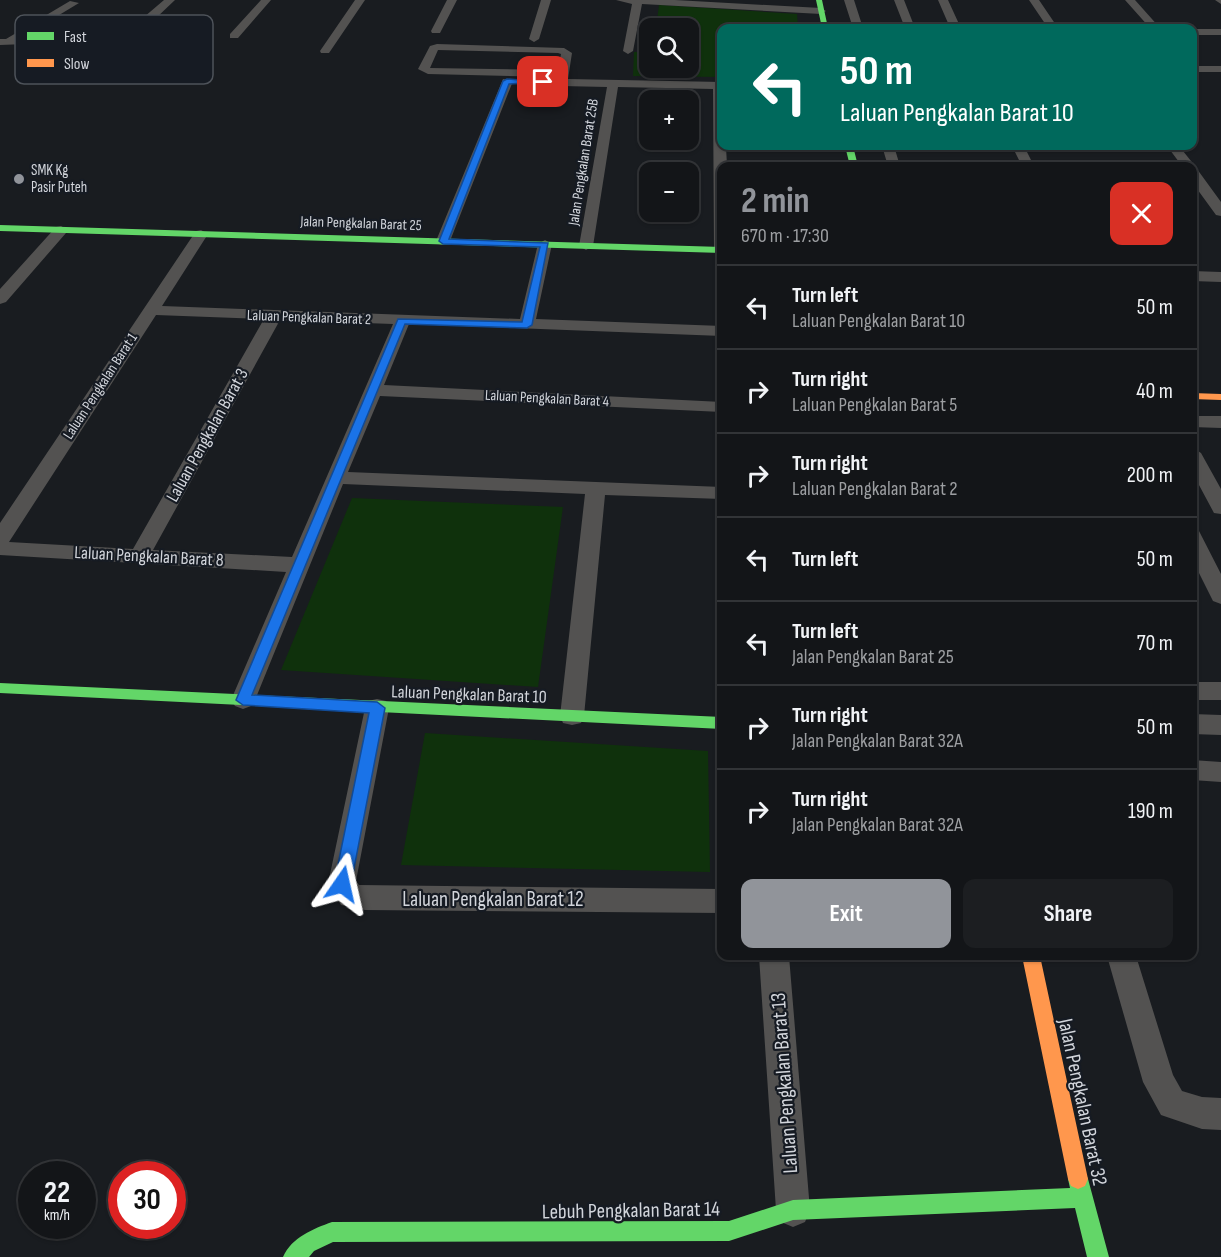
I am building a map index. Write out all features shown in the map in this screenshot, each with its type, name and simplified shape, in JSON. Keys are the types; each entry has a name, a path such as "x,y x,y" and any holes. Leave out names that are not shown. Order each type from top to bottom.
{"street":[{"path":"154,15 170,0"},
{"path":"234,36 266,0"},
{"path":"325,51 360,0"},
{"path":"436,31 452,0"},
{"path":"534,39 546,0"},
{"path":"621,0 820,5 824,24"},
{"path":"849,0 857,24"},
{"path":"899,0 909,24"},
{"path":"943,0 954,24"},
{"path":"1034,0 1050,24"},
{"path":"1130,0 1151,24"},
{"path":"628,51 638,1"},
{"path":"52,15 74,3"},
{"path":"1197,32 1221,32"},
{"path":"562,78 567,52 529,48 437,47 434,48 424,69 562,78 613,84 717,86"},
{"path":"1197,69 1221,69"},
{"path":"456,80 507,81 562,78"},
{"path":"443,241 507,81"},
{"name":"Jalan Pengkalan Barat 25B","path":"586,246 613,84"},
{"path":"1197,179 1221,212"},
{"name":"Jalan Pengkalan Barat 25","path":"0,228 717,250"},
{"path":"0,299 61,230"},
{"name":"Laluan Pengkalan Barat 1","path":"0,539 201,234"},
{"path":"527,325 545,244"},
{"path":"1197,276 1221,277"},
{"name":"Laluan Pengkalan Barat 2","path":"149,310 717,331"},
{"name":"Laluan Pengkalan Barat 3","path":"140,555 274,315"},
{"path":"243,700 334,478 402,321"},
{"name":"Laluan Pengkalan Barat 4","path":"372,390 717,407"},
{"path":"1197,396 1221,397"},
{"path":"1197,422 1219,425"},
{"path":"1197,462 1221,508"},
{"path":"334,478 717,493"},
{"path":"572,716 597,488"},
{"path":"1197,546 1221,596"},
{"name":"Laluan Pengkalan Barat 8","path":"0,548 298,565"},
{"name":"Laluan Pengkalan Barat 10","path":"0,688 717,723"},
{"path":"1197,691 1221,692"},
{"name":"Laluan Pengkalan Barat 12","path":"377,708 342,884 351,896 365,898 717,901"},
{"path":"1197,724 1221,725"},
{"path":"1197,770 1221,772"},
{"name":"Laluan Pengkalan Barat 13","path":"774,960 793,1209"},
{"name":"Jalan Pengkalan Barat 32","path":"1032,960 1082,1198 1098,1257"},
{"path":"1123,960 1159,1082 1172,1104 1202,1113 1221,1114"},
{"name":"Lebuh Pengkalan Barat 14","path":"294,1257 307,1244 332,1232 729,1231 793,1209 1082,1198"}],"green space":[{"path":"659,5 797,14 798,24 717,24 717,77 699,77 699,18 657,18"},
{"path":"634,52 639,52 639,76 633,76"},
{"path":"352,498 563,507 538,687 281,670"},
{"path":"425,733 708,751 710,872 401,865"}],"traffic: fast":[{"path":"819,0 824,24"},
{"path":"850,150 853,162"},
{"path":"0,228 717,250"},
{"path":"0,688 717,723"},
{"path":"1078,1179 1098,1257"},
{"path":"294,1257 307,1244 332,1232 729,1231 793,1210 1082,1198"}],"traffic: slow":[{"path":"1197,396 1221,397"},
{"path":"1032,960 1078,1179"}],"place":[{"name":"SMK Kg Pasir Puteh","path":"19,179"}],"route":[{"path":"342,884 377,708 243,700 334,478 402,321 527,325 545,244 443,241 507,81 543,82"}]}
